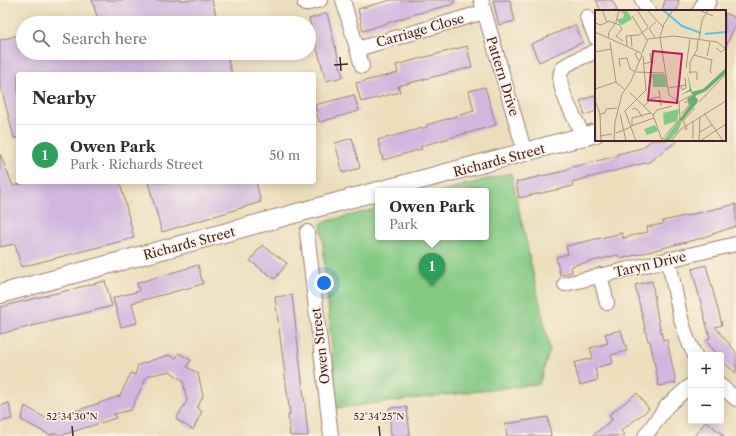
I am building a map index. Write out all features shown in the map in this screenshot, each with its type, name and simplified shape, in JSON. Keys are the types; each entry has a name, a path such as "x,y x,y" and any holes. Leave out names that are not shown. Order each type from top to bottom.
{"street":[{"path":"305,4 320,0"},
{"path":"344,0 362,66"},
{"path":"642,0 647,10"},
{"path":"702,10 707,0"},
{"name":"Carriage Close","path":"357,49 482,6"},
{"name":"Pattern Drive","path":"482,6 513,106 525,153"},
{"path":"587,17 595,36"},
{"path":"590,135 562,89 559,80 564,66 595,51"},
{"name":"Richards Street","path":"391,188 590,135"},
{"name":"Richards Street","path":"0,294 375,192"},
{"name":"Owen Street","path":"307,232 331,436"},
{"name":"Taryn Drive","path":"565,284 736,244"},
{"path":"668,259 684,328 689,345 693,352"},
{"path":"600,275 607,303"},
{"path":"645,436 667,406 688,388"},
{"path":"723,388 736,399"}],"green space":[{"path":"511,173 550,350 539,384 337,408 321,223 375,209 375,240 489,240 489,188 454,188"}],"building":[{"path":"92,0 212,0 216,16 97,16"},
{"path":"391,0 454,0 454,4 415,14 363,31 358,9"},
{"path":"493,0 510,0 515,21 499,25"},
{"path":"596,0 612,0 617,10 601,10"},
{"path":"665,0 679,0 677,10 662,10"},
{"path":"327,13 343,77 326,81 316,45 316,17"},
{"path":"726,13 736,18 736,24 726,46"},
{"path":"575,25 583,42 539,62 531,44"},
{"path":"16,36 16,60 228,60 231,72 16,72 16,138 14,138 0,83 0,40"},
{"path":"467,46 472,67 398,86 400,92 361,102 356,83 398,73 396,65"},
{"path":"485,87 496,125 421,146 422,149 383,160 378,140 427,127 426,125 474,111 469,91"},
{"path":"354,95 359,111 319,122 316,105"},
{"path":"595,95 595,111 585,115 580,101"},
{"path":"352,138 360,168 343,173 335,143"},
{"path":"651,141 677,141 649,162 572,182 573,186 519,198 516,182 560,172 572,167 642,148"},
{"path":"0,154 13,186 20,184 120,184 134,238 21,267 15,244 0,247"},
{"path":"149,184 256,184 261,202 162,232"},
{"path":"736,204 736,226 698,239 620,259 618,255 571,266 572,272 560,275 556,257 568,254 566,246 622,233 623,238 648,232 647,227 663,224 663,221"},
{"path":"262,245 287,263 275,279 250,261"},
{"path":"198,265 203,284 132,303 137,323 121,327 113,298 139,291 137,283"},
{"path":"706,265 722,325 715,327 736,352 736,373 724,363 724,352 715,352 706,341 710,338 692,269"},
{"path":"105,281 112,306 0,334 0,307"},
{"path":"652,281 663,340 667,340 676,383 659,386 650,341 648,341 635,285"},
{"path":"292,295 308,436 290,436 288,415 290,415 275,297"},
{"path":"621,330 627,351 611,355 613,363 595,368 598,380 580,385 574,363 593,358 590,348 608,343 605,334"},
{"path":"179,353 191,360 187,367 198,373 203,396 197,408 202,411 193,430 176,419 187,401 183,381 170,371 147,376 131,410 114,414 116,418 59,436 57,433 50,435 21,420 25,406 49,420 120,396 131,373 135,375 138,365 168,355 176,358"},
{"path":"637,393 649,409 621,431 625,436 592,436 612,420 609,415"},
{"path":"9,403 12,419 0,422 0,406"},
{"path":"407,407 410,436 391,436 389,408"},
{"path":"548,417 551,436 507,436 505,424"},
{"path":"704,424 710,424 724,436 694,436"}],"place":[{"name":"Owen Park","path":"432,286"}]}
